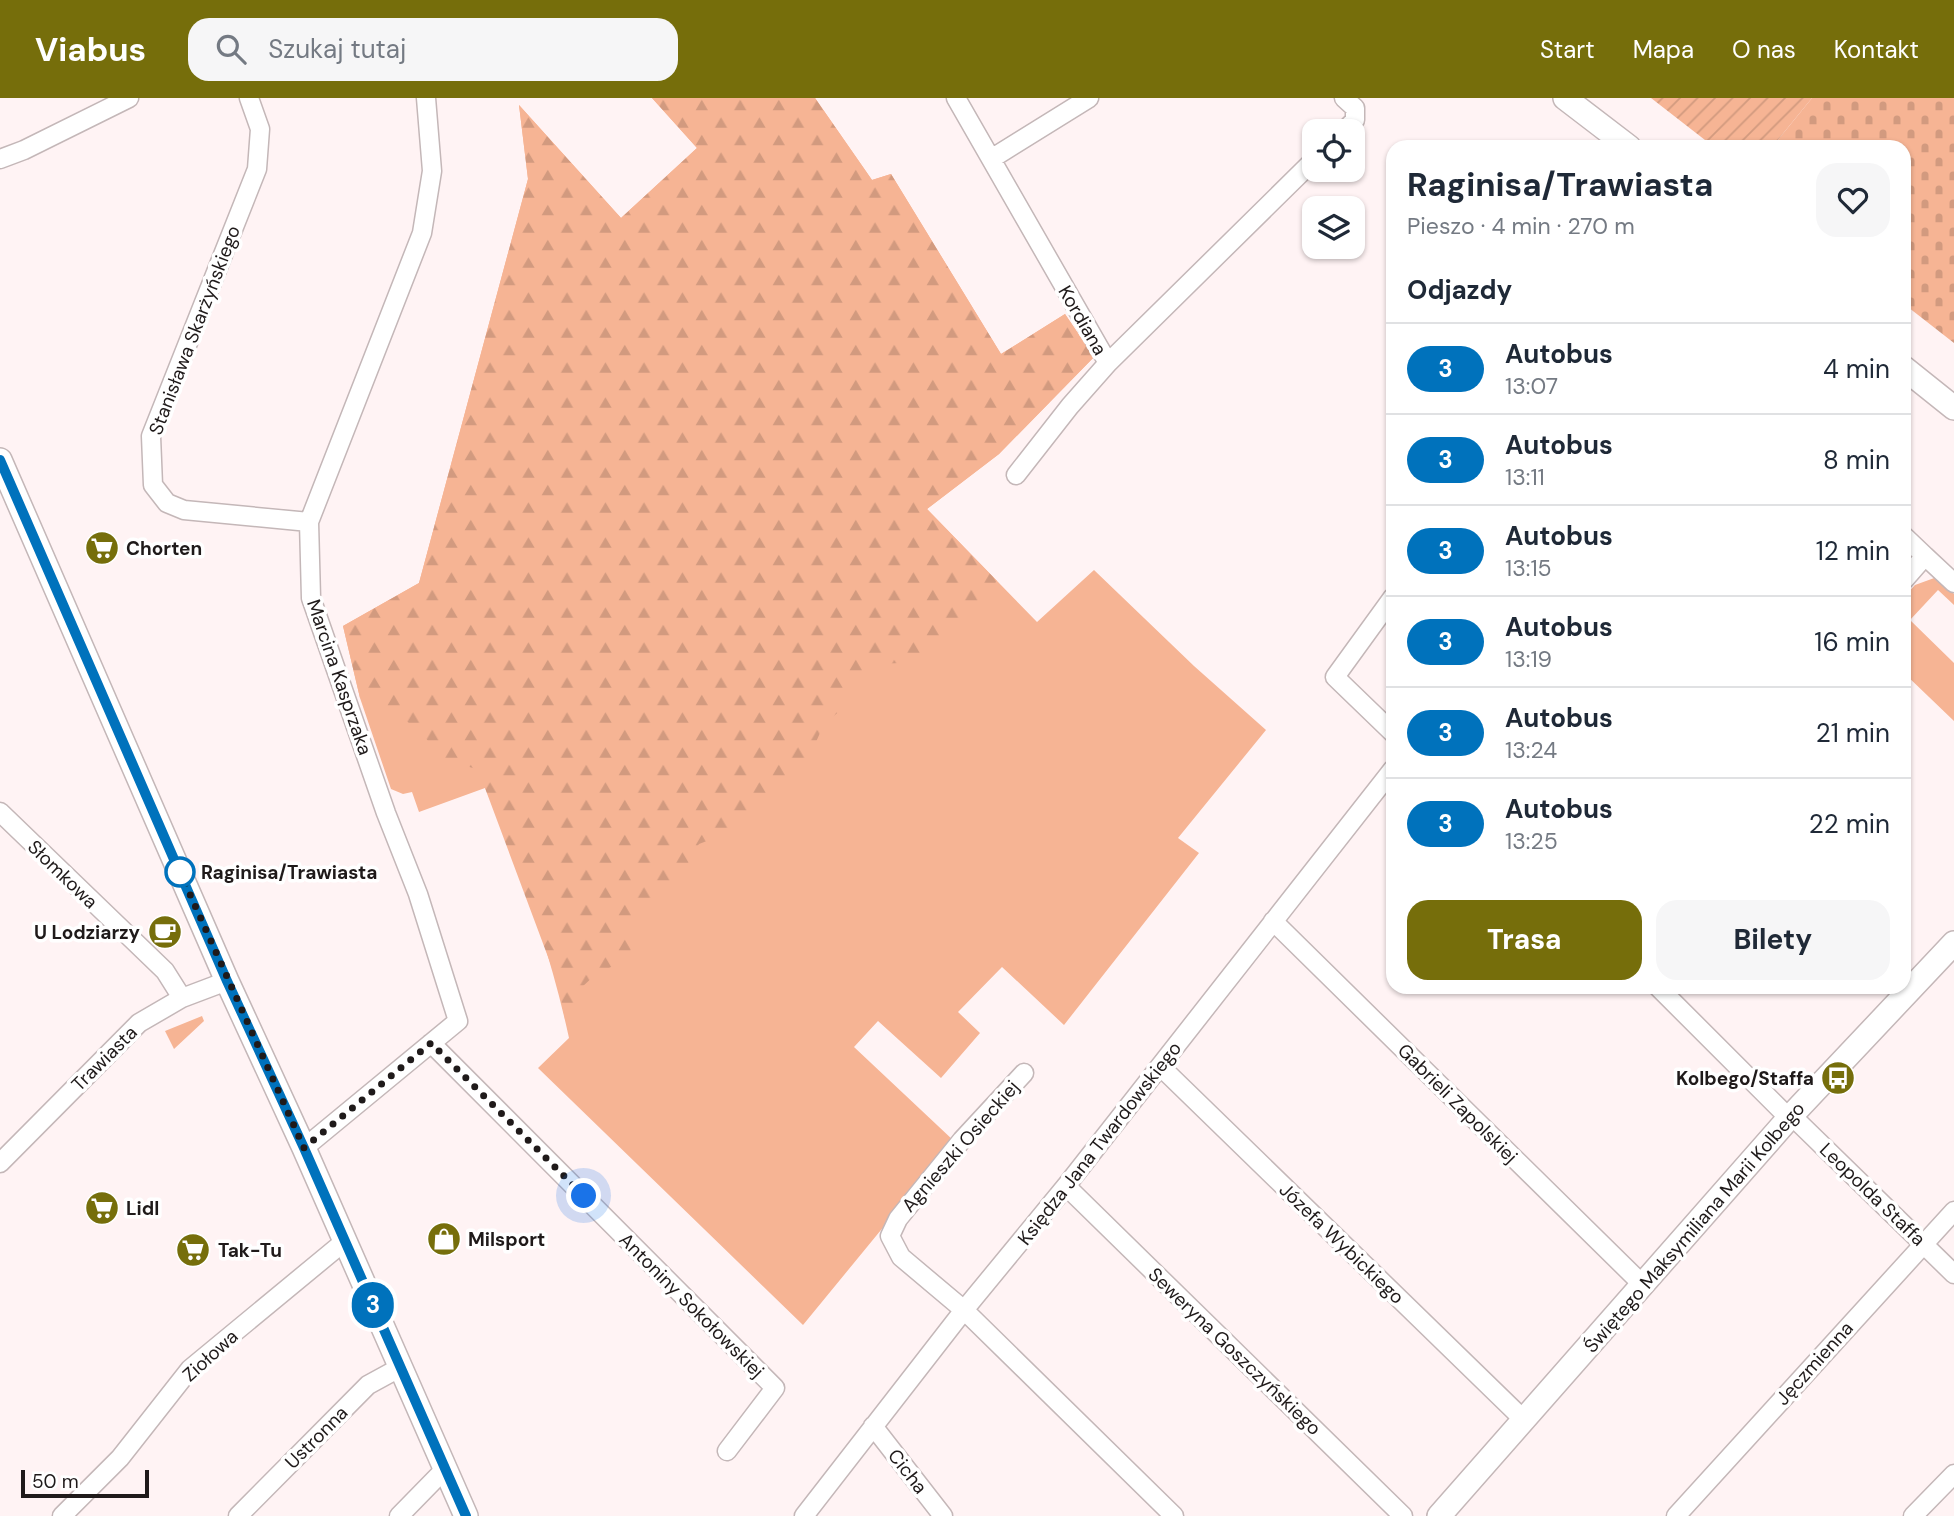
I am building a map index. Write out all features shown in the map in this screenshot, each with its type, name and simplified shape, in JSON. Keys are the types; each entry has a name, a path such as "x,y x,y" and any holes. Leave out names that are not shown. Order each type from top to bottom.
{"street":[{"path":"0,159 24,150 129,98"},
{"name":"Stanisława Skarżyńskiego","path":"249,98 260,129 257,169 151,436 153,485 167,503 184,510 309,522"},
{"name":"Marcina Kasprzaka","path":"304,1148 458,1021 418,894 386,813 311,598 309,522 422,233 432,171 426,98"},
{"name":"Kordiana","path":"956,98 1108,363 1302,172"},
{"path":"991,159 1089,98"},
{"path":"1344,98 1355,108 1351,119"},
{"path":"1565,98 1620,140"},
{"path":"1016,475 1108,363"},
{"path":"1911,374 1954,408"},
{"path":"0,460 227,981 304,1148 466,1516"},
{"path":"1911,543 1954,583"},
{"path":"1911,572 1925,556"},
{"path":"1386,607 1335,677 1386,726"},
{"name":"Księdza Jana Twardowskiego","path":"804,1516 1386,778"},
{"name":"Słomkowa","path":"4,824 165,971 182,998"},
{"name":"Gabrieli Zapolskiej","path":"1273,921 1643,1285"},
{"name":"Świętego Maksymiliana Marii Kolbego","path":"1911,988 1954,943"},
{"name":"Trawiasta","path":"0,1163 133,1029 153,1013 182,998 227,981"},
{"name":"Leopolda Staffa","path":"1665,994 1954,1274"},
{"name":"Świętego Maksymiliana Marii Kolbego","path":"1439,1516 1790,1116 1906,994"},
{"name":"Antoniny Sokołowskiej","path":"431,1043 775,1388 727,1451"},
{"name":"Józefa Wybickiego","path":"1160,1066 1524,1420"},
{"name":"Agnieszki Osieckiej","path":"964,1310 901,1257 890,1236 898,1219 962,1140 1024,1073"},
{"name":"Seweryna Goszczyńskiego","path":"1066,1186 1403,1516"},
{"name":"Jęczmienna","path":"1676,1516 1954,1211"},
{"name":"Ziołowa","path":"62,1516 120,1458 190,1369 345,1241"},
{"path":"964,1310 1174,1516"},
{"name":"Ustronna","path":"238,1516 368,1385 401,1367"},
{"name":"Cicha","path":"873,1426 943,1516"},
{"path":"399,1516 446,1469"},
{"path":"1913,1516 1954,1474"}],"green space":[{"path":"652,98 815,98 872,180 891,174 1001,354 1065,314 1094,357 999,454 927,509 1037,622 1094,570 1194,666 1266,730 1178,838 1199,853 1064,1025 1002,967 958,1012 980,1033 941,1078 878,1021 854,1047 954,1141 803,1325 538,1068 569,1038 544,943 523,879 485,788 419,812 412,792 403,794 391,789 360,698 343,626 419,583 528,179 519,105 621,218 697,148"},
{"path":"652,98 815,98 872,180 891,174 1001,354 1065,314 1094,357 999,454 927,509 997,581 944,638 925,654 901,663 875,664 863,671 841,710 824,724 803,771 789,788 746,826 699,844 691,855 682,885 672,896 643,916 636,925 629,958 595,975 582,987 565,1019 557,981 476,769 463,765 448,765 437,760 420,731 380,702 360,698 343,626 419,583 528,179 519,105 621,218 697,148"},
{"path":"1651,98 1812,98 1778,140 1705,140"},
{"path":"1812,98 1954,98 1954,343 1911,309 1911,140 1778,140"},
{"path":"1937,577 1954,594 1954,605 1938,590 1911,619 1911,589 1915,585"},
{"path":"1911,621 1954,663 1954,721 1911,680"},
{"path":"202,1016 204,1021 174,1049 165,1031"}],"bus line":[{"name":"3","path":"0,460 227,981 304,1148 466,1516"}],"place":[{"name":"Chorten","path":"102,548"},
{"name":"Raginisa/Trawiasta","path":"180,872"},
{"name":"U Lodziarzy","path":"165,932"},
{"name":"Kolbego/Staffa","path":"1838,1078"},
{"name":"Lidl","path":"102,1208"},
{"name":"Milsport","path":"444,1239"},
{"name":"Tak-Tu","path":"193,1250"}],"route":[{"path":"180,872 304,1148 431,1043 584,1196"}]}
